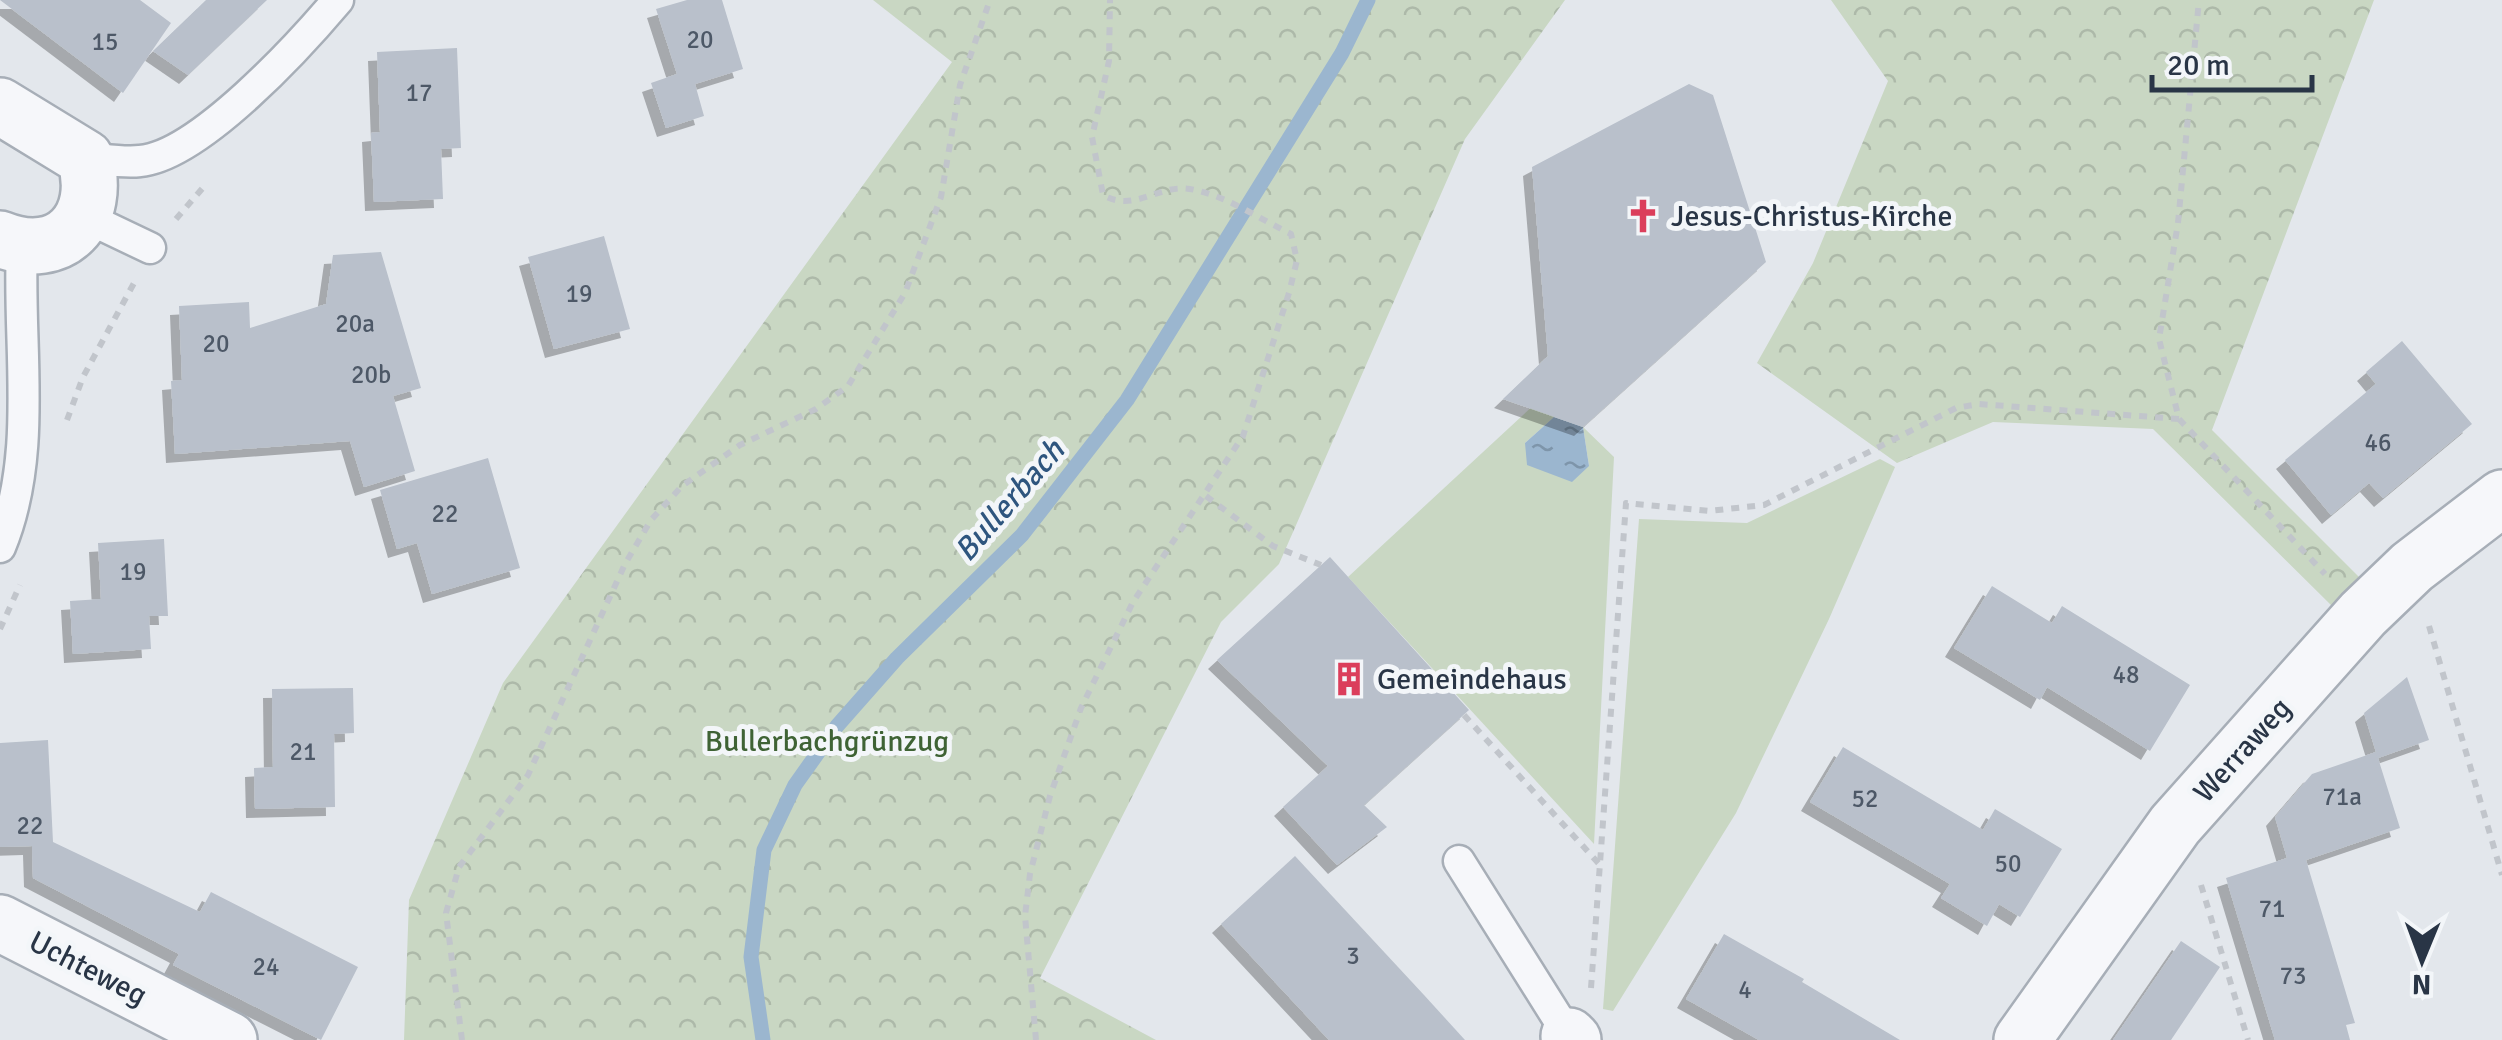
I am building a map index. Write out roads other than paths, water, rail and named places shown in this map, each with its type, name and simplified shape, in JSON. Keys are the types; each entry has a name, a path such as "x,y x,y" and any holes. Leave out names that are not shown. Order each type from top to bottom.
{"street":[{"path":"0,106 85,158 92,191 85,217 58,241 11,242"},
{"name":"Werraweg","path":"2022,1040 2175,824 2363,614 2412,567 2502,498"},
{"name":"Uchteweg","path":"0,923 229,1040"}],"lane":[{"path":"85,158 141,162 168,153 281,67 338,0"},
{"path":"85,217 150,248"},
{"path":"0,547 13,515 22,446 11,242"},
{"path":"1460,861 1577,1025"}],"water":[{"path":"1554,417 1583,427 1589,466 1572,482 1527,465 1525,443"}],"waterway":[{"name":"Bullerbach","path":"763,1040 751,957 764,850 795,785 837,726 897,658 1022,535 1127,400 1342,53 1368,0"}],"place":[{"name":"Jesus-Christus-Kirche","path":"1643,216"},
{"name":"Gemeindehaus","path":"1349,679"}],"park label":[{"name":"Bullerbachgrünzug","path":"827,741"}]}
